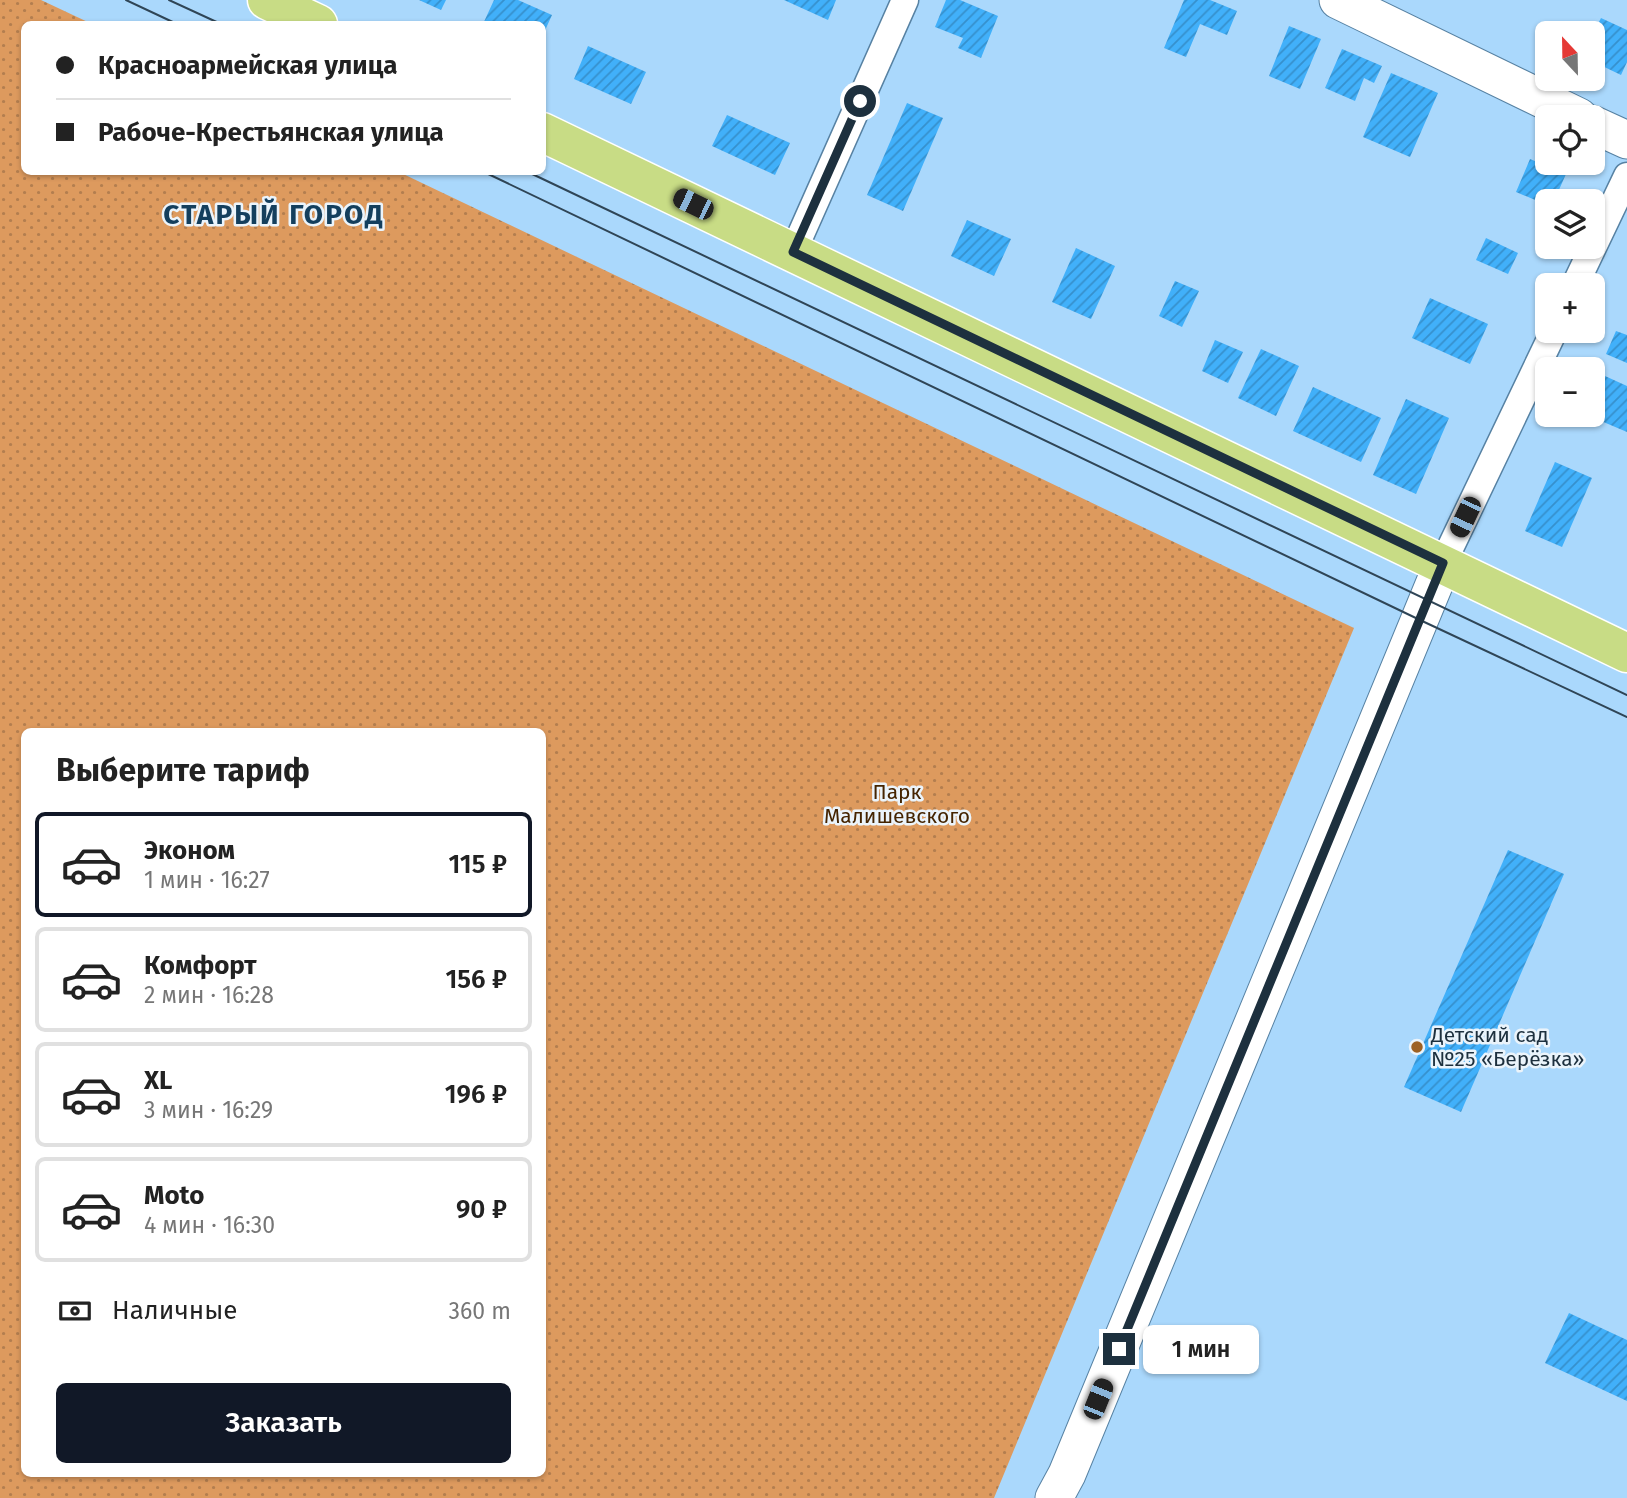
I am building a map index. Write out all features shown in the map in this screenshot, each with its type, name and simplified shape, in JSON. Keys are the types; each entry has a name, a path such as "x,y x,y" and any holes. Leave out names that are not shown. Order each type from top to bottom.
{"main road":[{"path":"267,0 312,21"},
{"path":"1338,0 1554,105"},
{"path":"1605,130 1627,140"},
{"path":"546,134 1627,653"},
{"path":"1054,1498 1067,1475 1443,563"}],"street":[{"path":"793,252 905,0"},
{"path":"1581,273 1627,176"},
{"path":"1443,563 1548,343"}],"green space":[{"name":"Парк Малишевского","path":"0,0 41,0 86,21 21,21 21,175 405,175 1354,628 994,1498 0,1498"}],"building":[{"path":"419,0 446,0 441,10"},
{"path":"494,0 518,0 552,15 546,28 546,21 484,21"},
{"path":"784,0 836,0 828,20"},
{"path":"946,0 960,0 998,16 981,58 958,48 963,38 935,27"},
{"path":"1184,0 1210,0 1237,11 1227,35 1200,24 1186,57 1164,48"},
{"path":"1601,18 1627,30 1627,62 1621,75 1605,67 1605,21 1599,21"},
{"path":"1289,26 1321,39 1300,89 1269,76"},
{"path":"588,46 646,72 631,104 574,79"},
{"path":"1342,49 1382,66 1374,83 1364,78 1355,101 1325,88"},
{"path":"1391,73 1438,93 1410,157 1363,137"},
{"path":"907,103 943,118 903,211 867,195"},
{"path":"727,115 790,143 775,175 712,146"},
{"path":"1530,159 1535,161 1535,175 1566,175 1559,189 1535,189 1535,200 1516,192"},
{"path":"967,220 1011,239 994,276 951,256"},
{"path":"1486,238 1518,253 1508,274 1476,260"},
{"path":"1076,248 1115,266 1091,319 1052,302"},
{"path":"1175,281 1199,291 1182,327 1159,316"},
{"path":"1430,298 1488,324 1470,364 1412,338"},
{"path":"1616,331 1627,335 1627,363 1606,354"},
{"path":"1215,340 1243,352 1228,383 1202,371"},
{"path":"1261,349 1299,366 1276,416 1238,398"},
{"path":"1605,376 1627,386 1627,432 1605,423"},
{"path":"1313,387 1381,418 1361,462 1293,431"},
{"path":"1406,399 1449,418 1416,494 1373,475"},
{"path":"1555,462 1592,478 1562,547 1525,531"},
{"path":"1508,850 1564,874 1461,1112 1404,1087"},
{"path":"1569,1313 1627,1340 1627,1401 1545,1363"}],"tram line":[{"path":"126,0 171,21"},
{"path":"169,0 214,21"},
{"path":"490,175 1627,717"},
{"path":"534,175 1627,695"}],"place":[{"name":"Детский сад №25 «Берёзка»","path":"1417,1047"}],"district":[{"name":"СТАРЫЙ ГОРОД","path":"274,214"}],"route":[{"path":"860,101 793,252 1443,563 1119,1349"}]}
